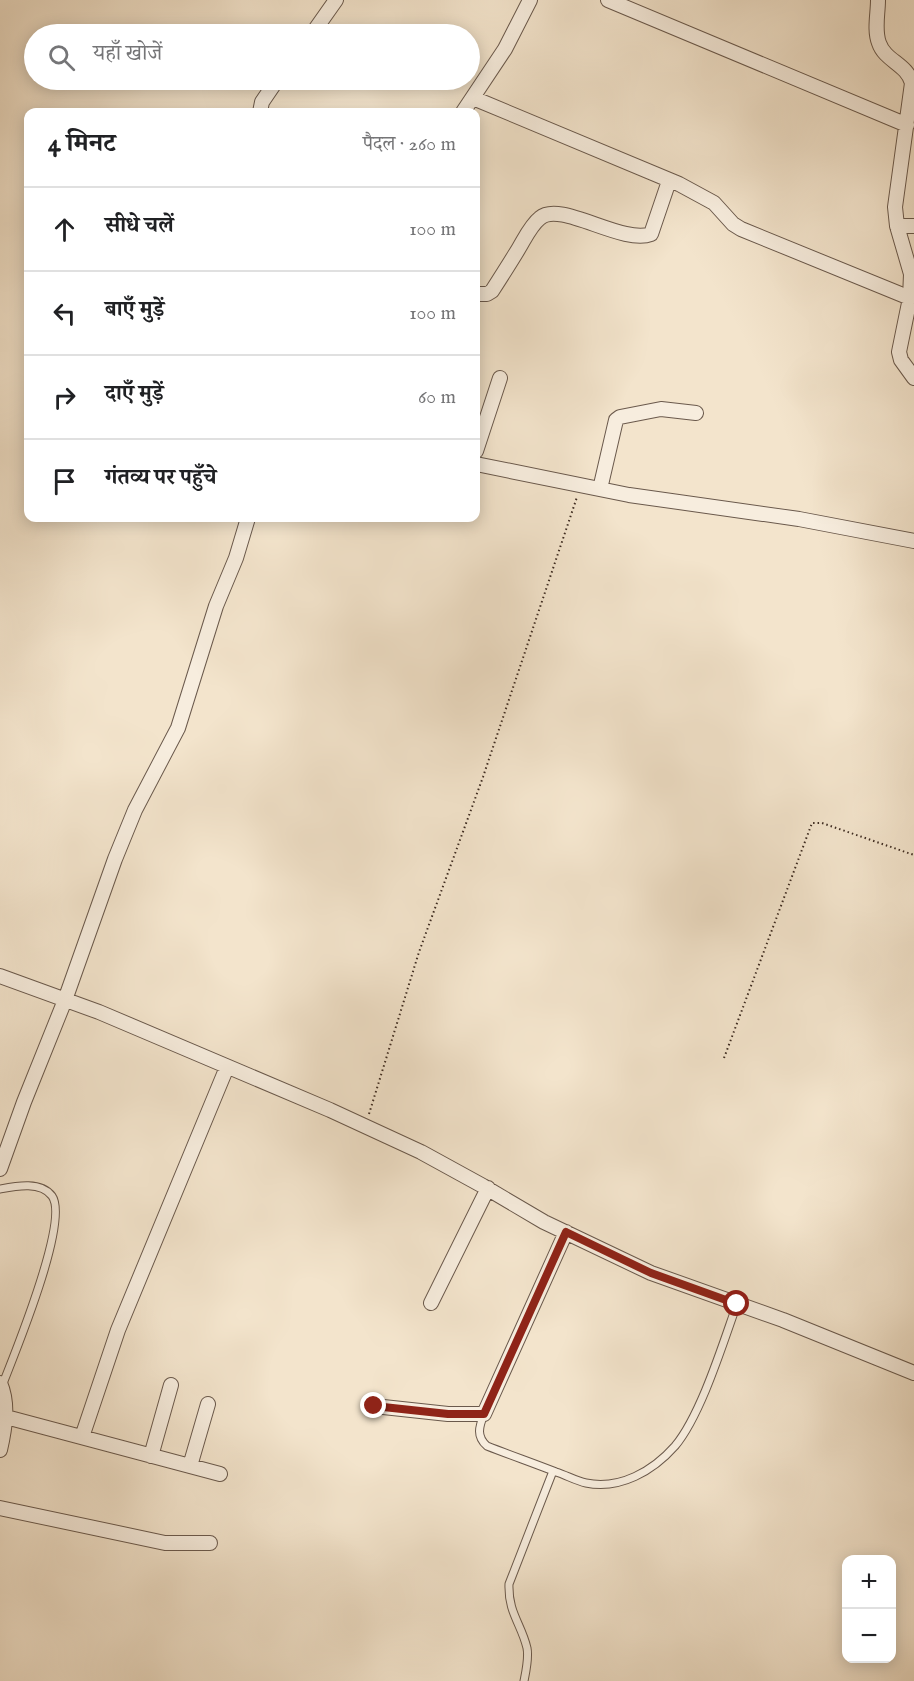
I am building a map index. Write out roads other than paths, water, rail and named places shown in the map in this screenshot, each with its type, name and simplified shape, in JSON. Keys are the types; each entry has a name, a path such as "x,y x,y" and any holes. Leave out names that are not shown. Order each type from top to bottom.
{"street":[{"path":"319,24 336,0"},
{"path":"480,87 505,49 530,0"},
{"path":"608,0 907,125"},
{"path":"878,0 878,42 883,51 910,74 913,84 895,207 897,226 910,266 909,329 899,344 901,360 914,378"},
{"path":"261,108 262,102 271,90"},
{"path":"466,108 478,90"},
{"path":"473,98 669,181 714,203 732,224 741,229 910,298"},
{"path":"480,294 492,291 534,225 543,215 557,213 625,234 646,236 651,234 669,181"},
{"path":"897,226 914,226"},
{"path":"480,439 501,378"},
{"path":"600,489 616,420 620,417 661,410 696,413"},
{"path":"480,465 581,486 799,519 914,541"},
{"path":"0,1167 65,1000 123,839 135,810 178,729 216,606 236,558 247,522"},
{"path":"0,976 65,1000 227,1067 421,1152 488,1188 544,1222 651,1273 783,1320 914,1373"},
{"path":"82,1437 118,1330 227,1067"},
{"path":"431,1303 488,1188"},
{"path":"374,1406 448,1414 484,1414 566,1232"},
{"path":"0,1447 6,1417 1,1384"},
{"path":"151,1456 171,1385"},
{"path":"190,1466 208,1404"},
{"path":"6,1417 220,1474"},
{"path":"0,1508 165,1543 210,1543"}],"lane":[{"path":"0,1189 36,1186 48,1192 57,1207 55,1231 36,1294 1,1384"},
{"path":"484,1414 479,1427 479,1435 481,1441 487,1446 586,1483 614,1484 629,1480 664,1457 676,1445 691,1420 737,1304"},
{"path":"524,1681 528,1650 508,1600 509,1584 553,1471"}]}
